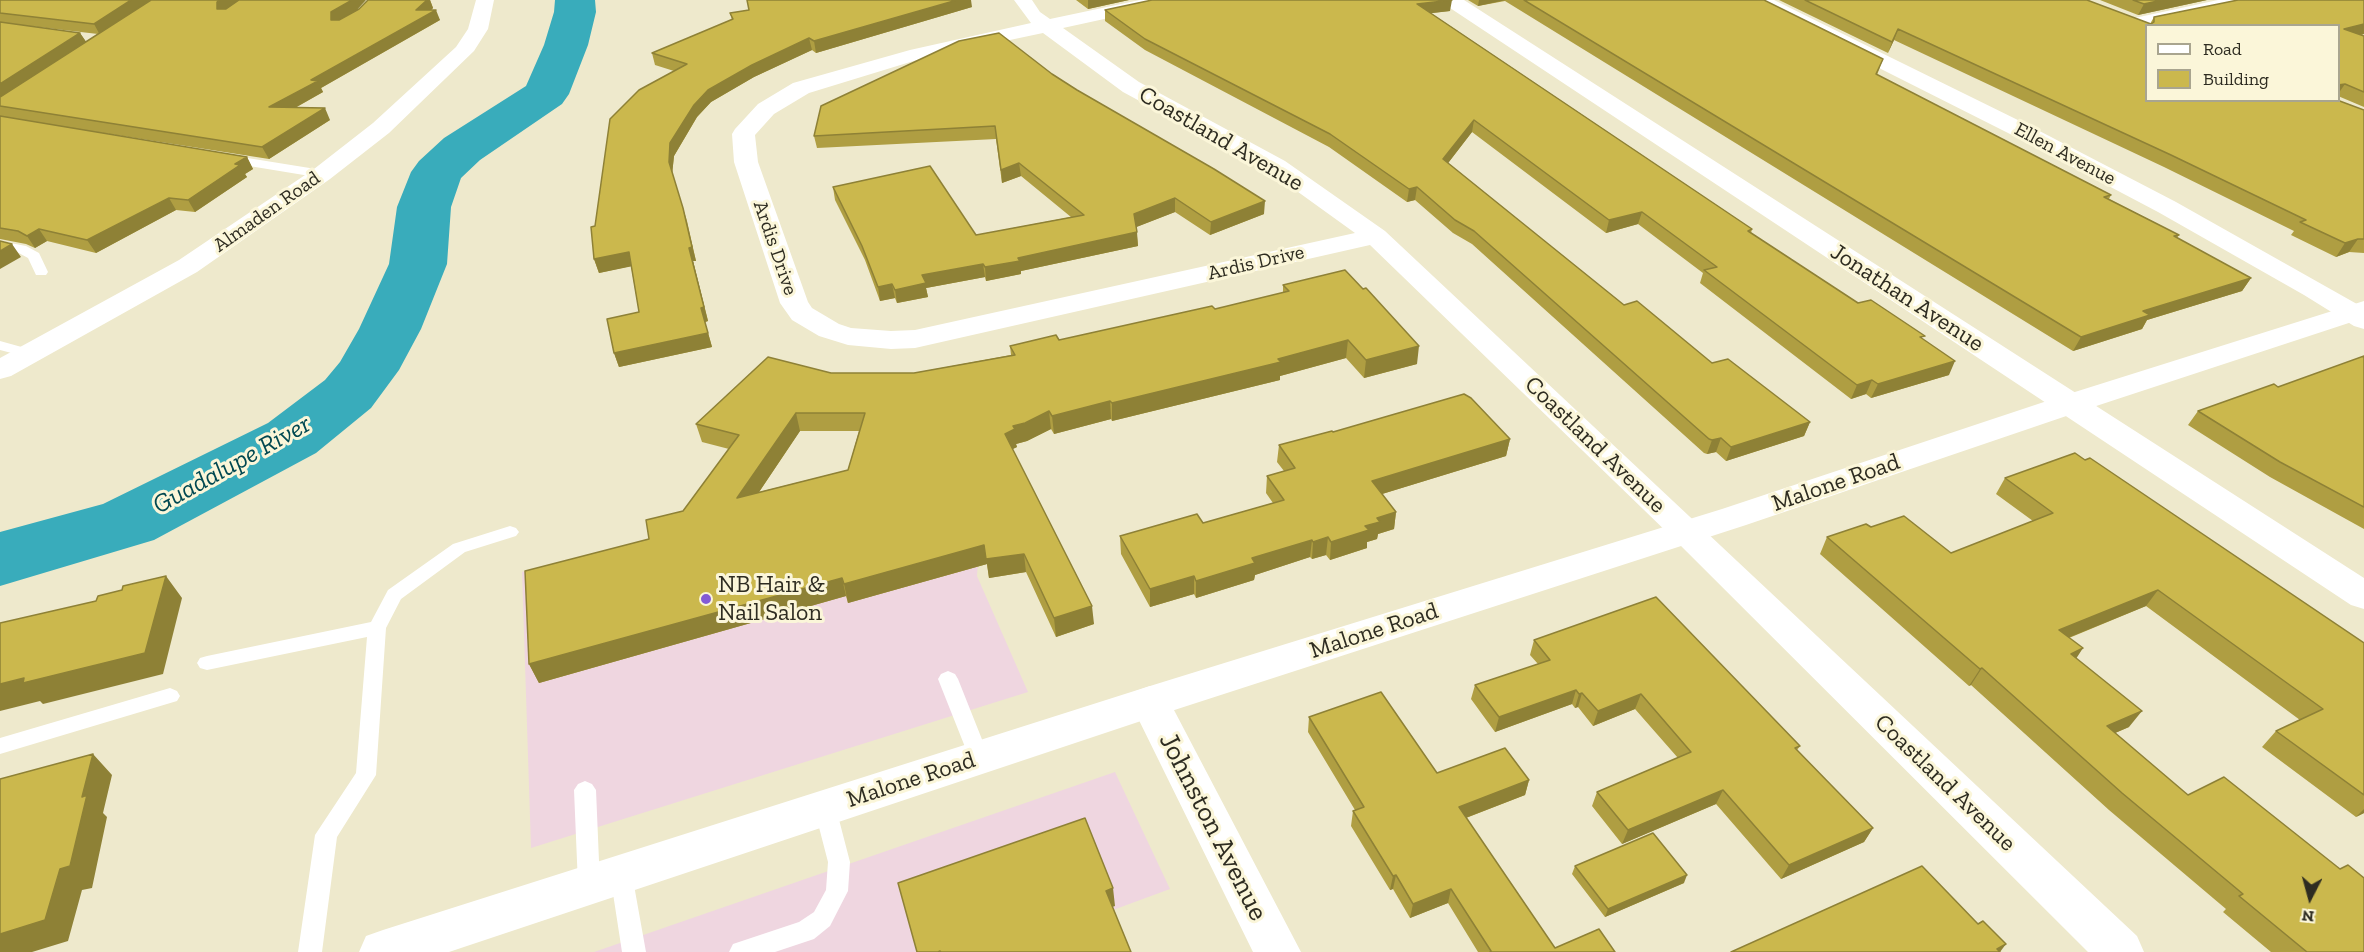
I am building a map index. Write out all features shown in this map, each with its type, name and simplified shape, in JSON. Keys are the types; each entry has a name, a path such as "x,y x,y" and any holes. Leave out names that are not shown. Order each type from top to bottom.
{"street":[{"name":"Almaden Road","path":"0,370 188,266 322,174 381,128 464,51 478,29 485,0"},
{"name":"Coastland Avenue","path":"1023,0 1033,16 1131,87 1277,166 1376,236 1686,531 2120,952"},
{"name":"Ardis Drive","path":"1166,0 917,54 847,72 801,88 766,109 743,134 746,162 794,303 802,314 829,330 848,336 880,340 915,339 1376,236"},
{"name":"Jonathan Avenue","path":"1451,0 2364,596"},
{"name":"Ellen Avenue","path":"1759,0 2020,130 2167,207 2360,314"},
{"path":"2146,24 2245,0"},
{"path":"2117,15 2142,25"},
{"name":"Malone Road","path":"383,952 979,757 1734,517 2070,404 2360,314"},
{"name":"Johnston Avenue","path":"1150,702 1276,952"}],"lane":[{"path":"220,157 322,174"},
{"path":"0,245 21,249 34,256 41,272"},
{"path":"0,345 31,354"},
{"path":"310,952 326,836 366,775 377,628 394,595 459,548 510,532"},
{"path":"207,663 377,628"},
{"path":"948,680 979,757"},
{"path":"0,746 170,696"},
{"path":"585,790 605,879 634,952"},
{"path":"741,952 806,931 822,918 837,891 839,862 825,807"}],"shaded area":[{"path":"986,453 977,576 1028,692 531,848 522,572"},
{"path":"1115,772 1170,889 999,952 594,952"}],"building":[{"path":"0,0 131,0 94,24 0,13"},
{"path":"151,0 220,0 217,2 217,9 226,9 239,0 352,0 331,12 331,20 339,20 359,9 368,0 427,0 416,10 436,10 311,80 318,81 269,107 325,108 262,147 0,106 0,97"},
{"path":"747,0 957,0 814,41 809,38 752,65 708,90 694,105 670,143 669,162 692,247 689,248 708,333 614,353 607,319 639,312 629,252 594,259 591,227 595,226 610,119 639,90 687,64 652,53 733,19 730,13 749,10"},
{"path":"1152,0 1452,0 1417,4 1752,229 1748,231 1858,303 1871,300 1925,336 1920,337 1955,361 1878,384 1872,380 1857,385 1704,270 1717,267 1642,212 1609,220 1474,120 1443,159 1624,305 1637,301 1712,363 1728,359 1810,422 1731,447 1721,438 1709,439 1474,231 1455,220 1417,187 1409,189 1330,134 1145,39 1105,10"},
{"path":"1524,0 1764,0 1883,59 1876,74 2111,195 2104,197 2179,235 2174,236 2251,278 2143,311 2150,315 2081,337"},
{"path":"1805,0 2087,0 2151,24 2145,24 2145,102 2340,101 2364,110 2364,239 2345,243 2300,222 2306,220 2171,155 1898,29 1892,42"},
{"path":"2133,0 2162,0 2144,4"},
{"path":"2238,0 2364,0 2364,24 2344,29 2364,36 2364,92 2345,84 2340,85 2340,24 2151,24 2154,22 2154,17"},
{"path":"0,22 80,33 0,84"},
{"path":"999,33 1052,74 1077,90 1265,201 1211,222 1175,198 1134,214 1137,232 1018,258 1020,261 985,267 983,264 922,275 926,283 895,290 892,284 878,287 862,246 833,187 930,166 976,235 1084,215 1019,163 1001,170 995,126 814,136 821,106 959,41"},
{"path":"0,116 247,157 235,164 240,165 188,200 169,198 87,240 39,229 27,236 18,231 0,228"},
{"path":"0,241 12,244 0,251"},
{"path":"1345,270 1363,289 1366,288 1419,346 1366,360 1348,340 1278,359 1281,362 1112,403 1110,401 1052,416 1049,411 1025,423 1013,426 1015,429 1005,434 1092,606 1054,618 1024,554 986,559 984,545 844,584 842,578 529,664 525,571 649,539 646,520 683,511 739,435 696,424 768,357 831,373 914,373 1015,355 1010,346 1056,335 1059,340 1212,306 1215,309 1289,291 1283,285","holes":["796,413 865,413 848,470 737,498"]},
{"path":"2364,356 2364,507 2280,462 2198,411 2274,384 2278,387"},
{"path":"1464,394 1471,398 1510,439 1372,481 1396,512 1377,518 1380,522 1365,526 1369,530 1331,542 1328,537 1313,542 1312,540 1252,558 1255,563 1196,581 1194,576 1150,589 1120,536 1197,514 1203,523 1284,500 1267,476 1295,468 1279,445 1333,432"},
{"path":"2075,453 2085,460 2090,458 2364,643 2364,795 2276,731 2323,709 2158,590 2059,630 2083,648 2071,654 2142,711 2107,726 2188,795 2224,777 2340,869 2348,865 2364,878 2364,952 2307,952 2239,896 2243,894 2122,793 1982,668 1980,669 1827,537 1866,524 1871,527 1904,516 1951,553 2053,513 2005,478"},
{"path":"166,576 145,653 23,683 24,678 0,684 0,623 96,601 98,596 122,590 123,586"},
{"path":"1656,597 1800,746 1795,748 1873,828 1789,865 1723,790 1628,830 1597,792 1691,752 1641,694 1598,711 1582,693 1579,694 1576,690 1499,717 1475,685 1550,660 1534,640"},
{"path":"1381,692 1437,773 1505,748 1529,780 1459,807 1555,948 1599,929 1615,952 1490,952 1451,889 1413,904 1353,811 1364,807 1309,717"},
{"path":"93,754 82,797 87,795 70,866 60,869 45,920 0,934 0,779"},
{"path":"1085,818 1113,888 1106,891 1131,952 917,952 898,883"},
{"path":"1653,833 1687,875 1608,909 1575,866"},
{"path":"1922,866 1978,924 1983,921 2006,944 1997,949 2000,952 1731,952"}],"waterway":[{"name":"Guadalupe River","path":"0,559 128,522 292,438 348,394 367,370 390,329 418,264 424,207 437,172 462,149 546,94 566,45 575,12 575,0"}],"place":[{"name":"NB Hair & Nail Salon","path":"706,599"}]}
